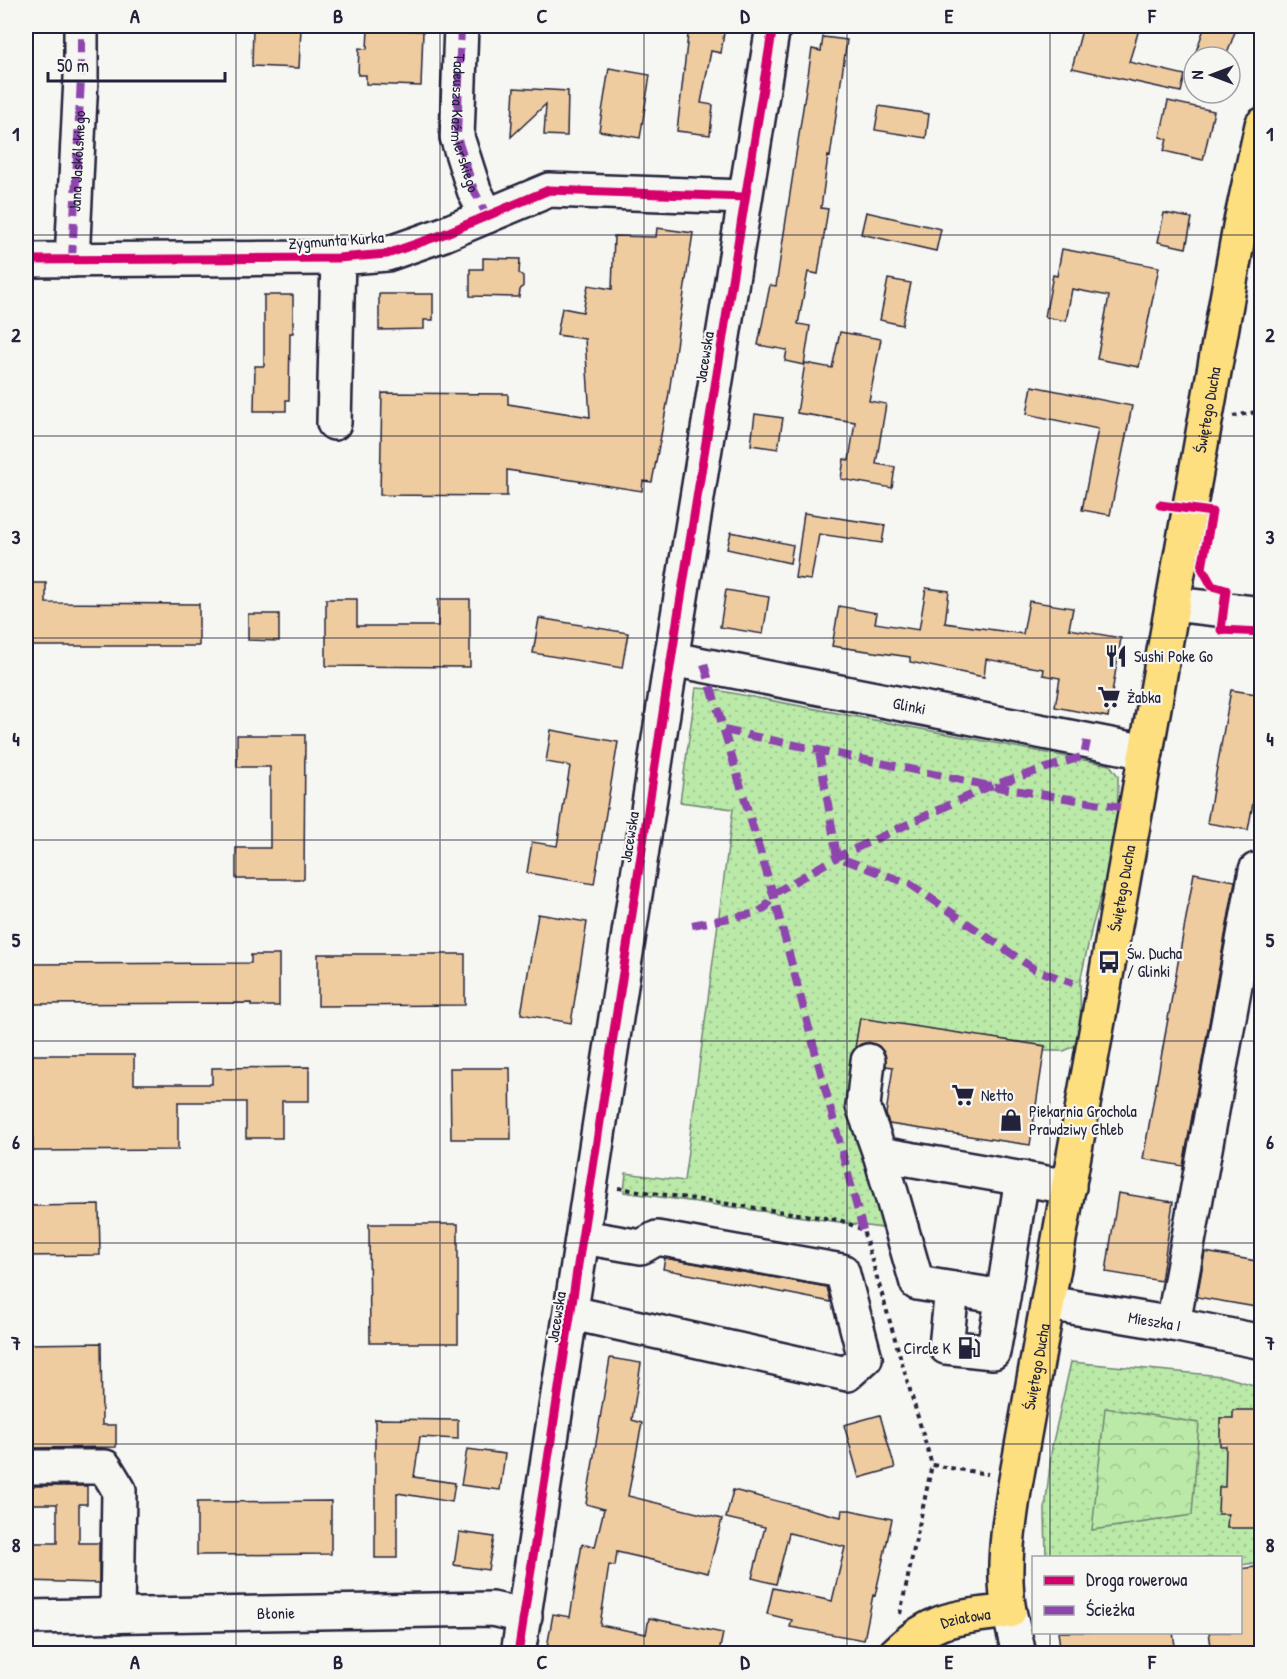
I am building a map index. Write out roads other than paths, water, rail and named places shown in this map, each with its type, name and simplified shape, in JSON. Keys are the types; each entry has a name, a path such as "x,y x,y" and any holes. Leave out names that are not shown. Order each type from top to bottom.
{"main road":[{"name":"Świętego Ducha","path":"1009,1611 1005,1585 1009,1528 1173,604 1251,228 1262,125"},
{"name":"Działowa","path":"895,1653 926,1628 943,1621 1009,1611"}],"street":[{"name":"Jana Jaskólskiego","path":"72,260 81,78 81,26"},
{"name":"Tadeusza Kaźmierskiego","path":"461,26 457,137 474,190 487,216"},
{"name":"Jacewska","path":"518,1653 773,26"},
{"name":"Zygmunta Kurka","path":"26,260 338,258 387,254 444,234 549,190 745,197"},
{"path":"334,423 338,258"},
{"path":"1173,604 1262,614"},
{"name":"Glinki","path":"672,659 1146,753"},
{"path":"1173,1323 1256,870"},
{"path":"868,1061 863,1106 880,1154 917,1283 1003,1297"},
{"path":"880,1154 1069,1187"},
{"path":"952,1289 946,1347 993,1352 1022,1178"},
{"path":"572,1314 847,1374 865,1358 842,1272 657,1238 641,1247 584,1237"},
{"name":"Mieszka I","path":"1048,1302 1173,1323 1262,1342"},
{"path":"26,1467 105,1467 119,1490 117,1616"},
{"name":"Błonie","path":"26,1617 492,1609 525,1616"},
{"name":"Świętego Ducha","path":"1009,1611 1019,1653"}],"place":[{"name":"Sushi Poke Go","path":"1116,656"},
{"name":"Żabka","path":"1109,697"},
{"name":"Św. Ducha / Glinki","path":"1109,962"},
{"name":"Netto","path":"963,1095"},
{"name":"Piekarnia Grochola Prawdziwy Chleb","path":"1011,1120"},
{"name":"Circle K","path":"969,1348"}]}
